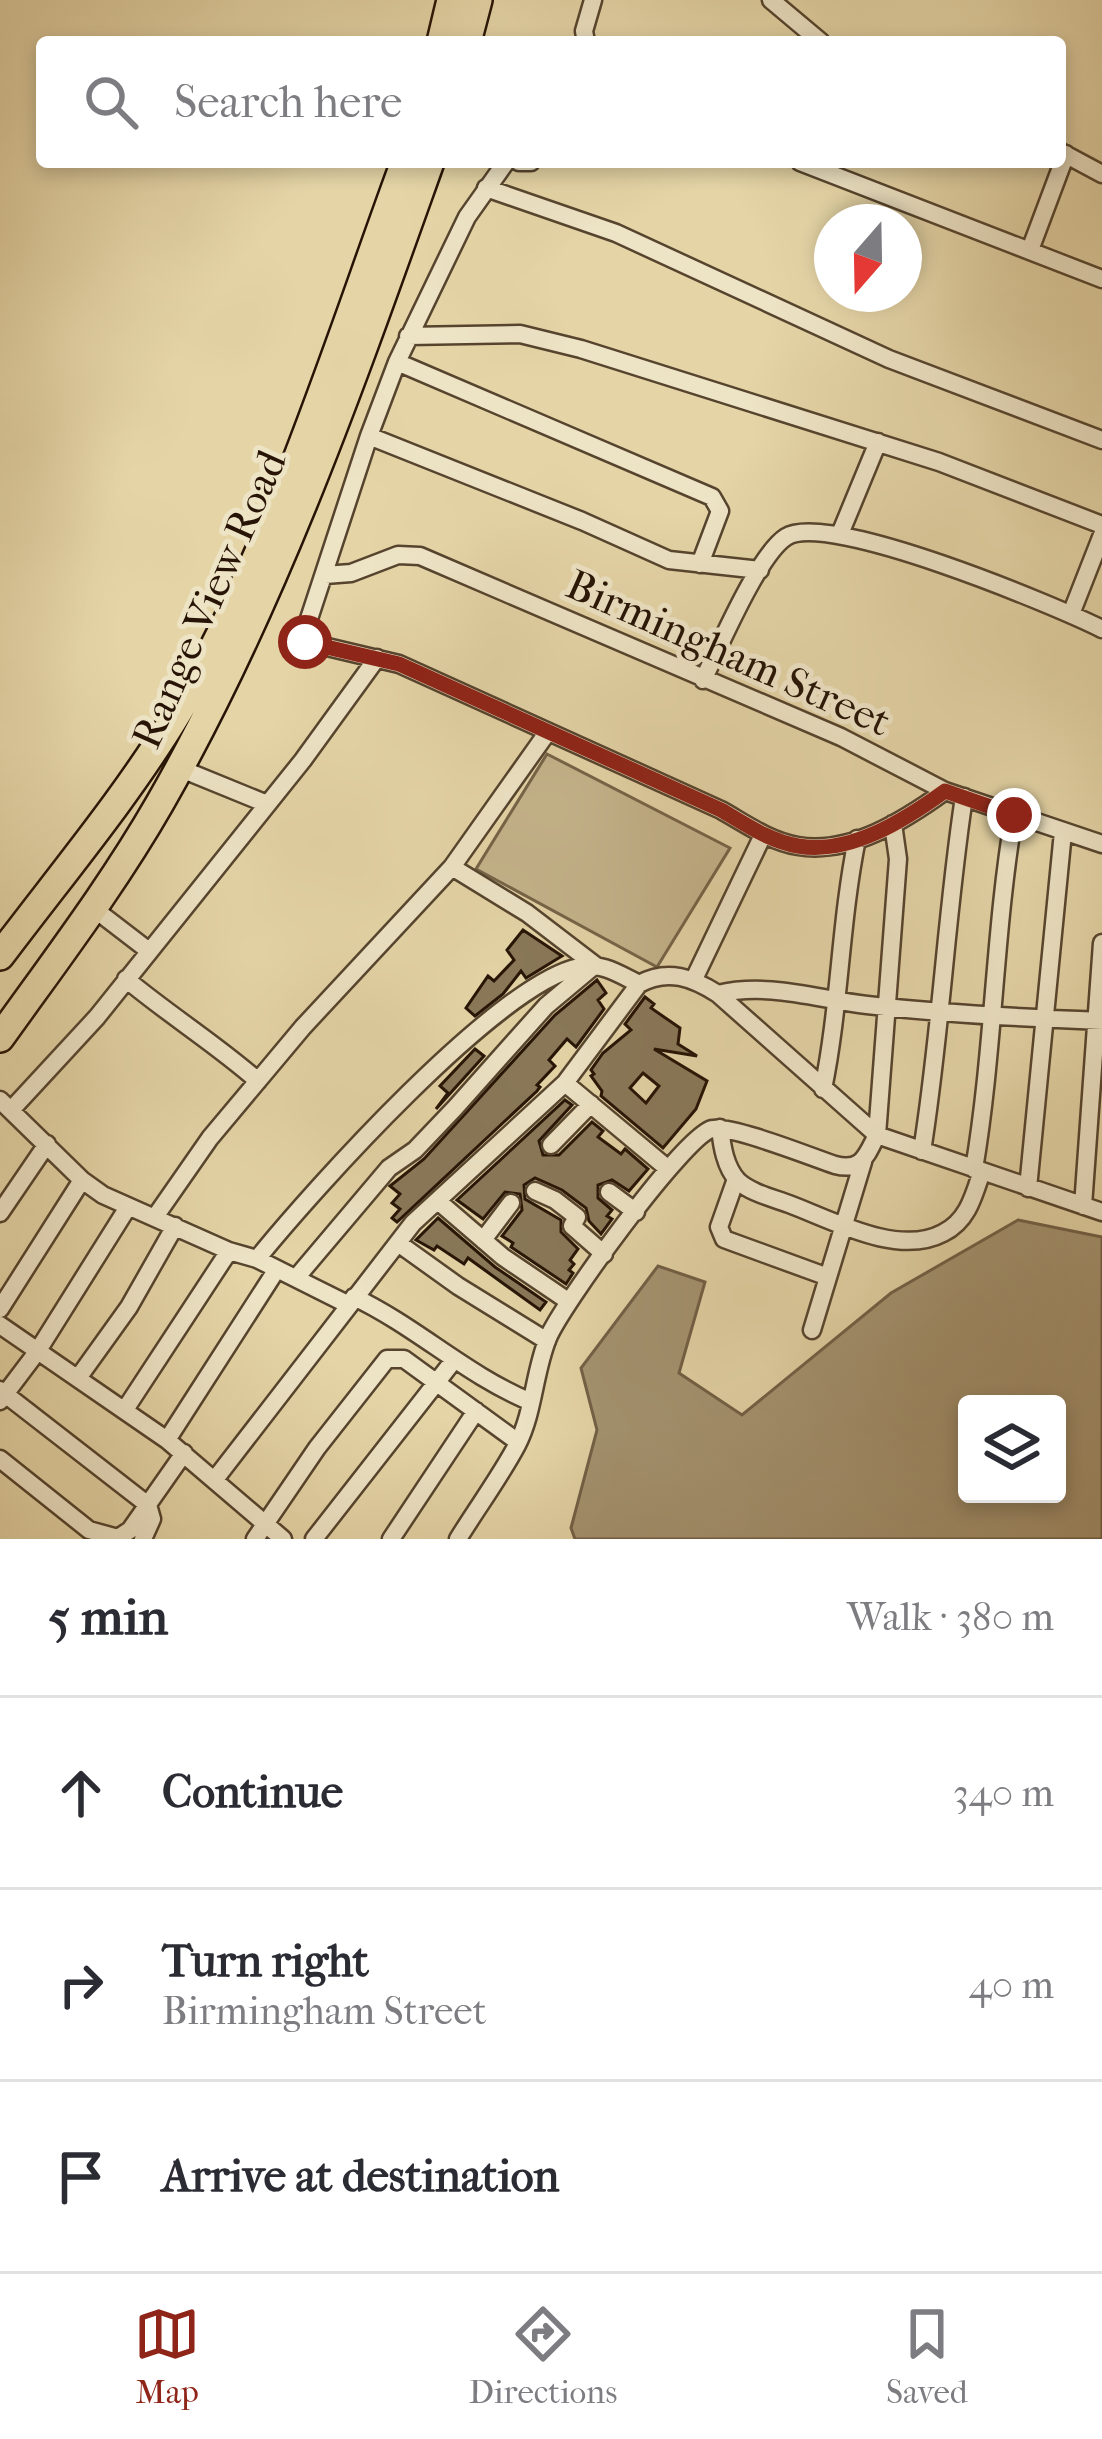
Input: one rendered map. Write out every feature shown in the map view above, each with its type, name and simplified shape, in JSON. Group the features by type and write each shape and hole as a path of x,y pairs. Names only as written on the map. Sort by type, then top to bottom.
{"main road":[{"path":"444,36 463,4"},
{"path":"463,4 466,36"},
{"name":"Range View Road","path":"0,956 137,774 179,710 214,643 276,509 403,168"},
{"name":"Range View Road","path":"0,1038 93,908 179,768 237,656 294,522 428,168"}],"street":[{"path":"585,36 593,0"},
{"path":"771,0 813,36"},
{"path":"1066,155 1102,175"},
{"path":"501,168 467,217 397,362 305,642 420,673 721,810 763,835 799,846 857,839 945,791"},
{"path":"816,168 1102,277"},
{"path":"1030,250 1058,168"},
{"path":"486,188 656,250 889,359 1102,440"},
{"path":"408,336 520,334 613,358 878,442 1102,525"},
{"path":"397,362 712,497 720,511 700,564"},
{"path":"369,436 582,520 650,553 760,570"},
{"path":"840,534 878,442"},
{"path":"703,680 760,570 792,533 840,534 904,551 1102,629"},
{"path":"1071,614 1102,535"},
{"name":"Birmingham Street","path":"326,575 351,573 398,555 420,556 841,737 945,791 1102,844"},
{"path":"377,658 126,979 6,1104 82,1180 128,1207 399,1321 489,1384 531,1402"},
{"path":"155,1217 210,1138 258,1081 375,946 452,867 547,733"},
{"path":"179,768 267,804"},
{"path":"922,1151 964,797"},
{"path":"720,1128 722,1148 736,1179 844,1225 892,1238 923,1240 940,1235 963,1217 978,1170 998,937 1014,815"},
{"path":"812,1330 863,1162 877,1135 898,859 892,824"},
{"path":"1028,1188 1064,832"},
{"path":"694,979 763,835"},
{"path":"823,1089 857,839"},
{"path":"452,867 543,923 595,965 639,985"},
{"path":"93,908 149,951"},
{"path":"1083,1206 1102,943"},
{"path":"257,1259 337,1168 453,1053 549,977 595,965"},
{"path":"296,1278 389,1168 415,1150 545,1006 595,965"},
{"path":"216,1478 413,1223 565,1082 639,985 658,977 694,979 718,994 877,1135 1102,1212"},
{"path":"126,979 170,1016 219,1046 258,1081"},
{"path":"718,994 772,989 888,1007 1099,1021"},
{"path":"565,1082 667,1168"},
{"path":"551,1145 590,1104"},
{"path":"458,1539 518,1442 547,1341 568,1301 667,1168 700,1134 720,1128 835,1166 849,1168 863,1162"},
{"path":"0,1214 47,1144"},
{"path":"736,1179 719,1227 721,1236 829,1276"},
{"path":"0,1310 82,1180"},
{"path":"535,1191 577,1217 572,1226 604,1254"},
{"path":"609,1192 636,1212"},
{"path":"439,1202 568,1301"},
{"path":"483,1240 511,1203"},
{"path":"128,1207 37,1352 2,1395 148,1505 152,1519 143,1539"},
{"path":"78,1378 129,1307 175,1226"},
{"path":"398,1243 547,1341"},
{"path":"126,1408 229,1251"},
{"path":"167,1439 277,1269"},
{"path":"0,1325 167,1439 283,1539"},
{"path":"255,1539 382,1362 396,1356 518,1442"},
{"path":"314,1539 454,1360"},
{"path":"391,1539 476,1412"},
{"path":"0,1459 89,1530 104,1537 123,1537 184,1453"}],"shaded area":[{"path":"547,754 730,848 657,967 476,869"},
{"path":"1018,1220 1102,1237 1102,1539 575,1539 571,1528 597,1430 581,1368 658,1266 705,1282 679,1373 742,1415 891,1293"}],"building":[{"path":"523,930 562,956 526,978 521,971 503,994 475,1016 466,1008 488,976 494,981 514,960 507,950"},
{"path":"597,980 606,993 598,1000 604,1009 576,1047 567,1039 549,1060 555,1066 537,1091 397,1222 392,1218 400,1209 392,1203 400,1194 390,1186 424,1159 555,1015"},
{"path":"645,997 654,1004 651,1008 680,1028 678,1044 697,1056 654,1049 707,1081 696,1109 663,1148 601,1096 591,1076 603,1053 631,1030 625,1024","holes":["643,1073 659,1086 646,1103 630,1088"]},
{"path":"475,1049 484,1056 436,1109 448,1093 440,1086"},
{"path":"565,1100 572,1105 539,1141 543,1155 559,1155 592,1122 603,1131 598,1137 621,1154 625,1149 648,1169 629,1191 612,1180 598,1185 598,1198 612,1210 607,1216 612,1219 601,1234 589,1221 586,1208 562,1190 535,1178 524,1185 525,1199 561,1220 561,1232 578,1249 570,1260 573,1273 566,1284 502,1236 522,1210 520,1194 505,1192 483,1219 457,1200"},
{"path":"438,1218 495,1267 546,1302 540,1310 468,1258 464,1264 437,1246 434,1250 416,1240"}],"route":[{"path":"305,642 399,664 721,810 763,835 799,846 819,847 872,834 945,791 1014,815"}]}
